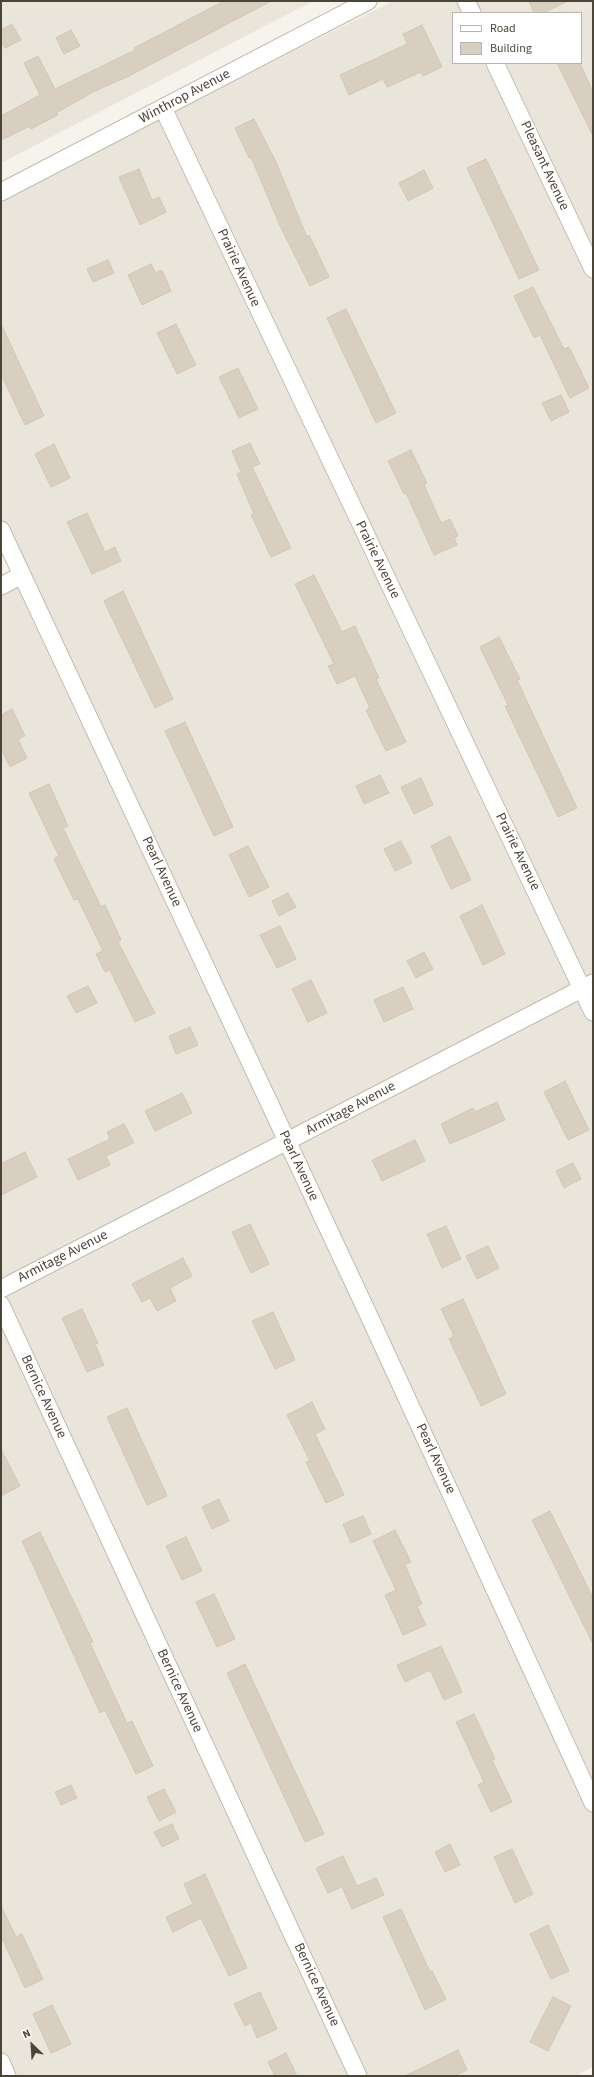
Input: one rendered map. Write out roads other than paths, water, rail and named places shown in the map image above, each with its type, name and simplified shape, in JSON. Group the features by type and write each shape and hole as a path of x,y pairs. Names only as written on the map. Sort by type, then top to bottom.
{"street":[{"name":"Winthrop Avenue","path":"1,192 368,1"},
{"path":"466,1 472,12"},
{"name":"Pleasant Avenue","path":"495,64 593,269"},
{"name":"Prairie Avenue","path":"163,108 588,985 593,1012"},
{"name":"Pearl Avenue","path":"1,530 374,1325 593,1803"},
{"path":"1,586 22,575"},
{"name":"Armitage Avenue","path":"1,1289 588,985"},
{"name":"Bernice Avenue","path":"1,1305 358,2076"},
{"path":"1,2062 7,2076"}]}
